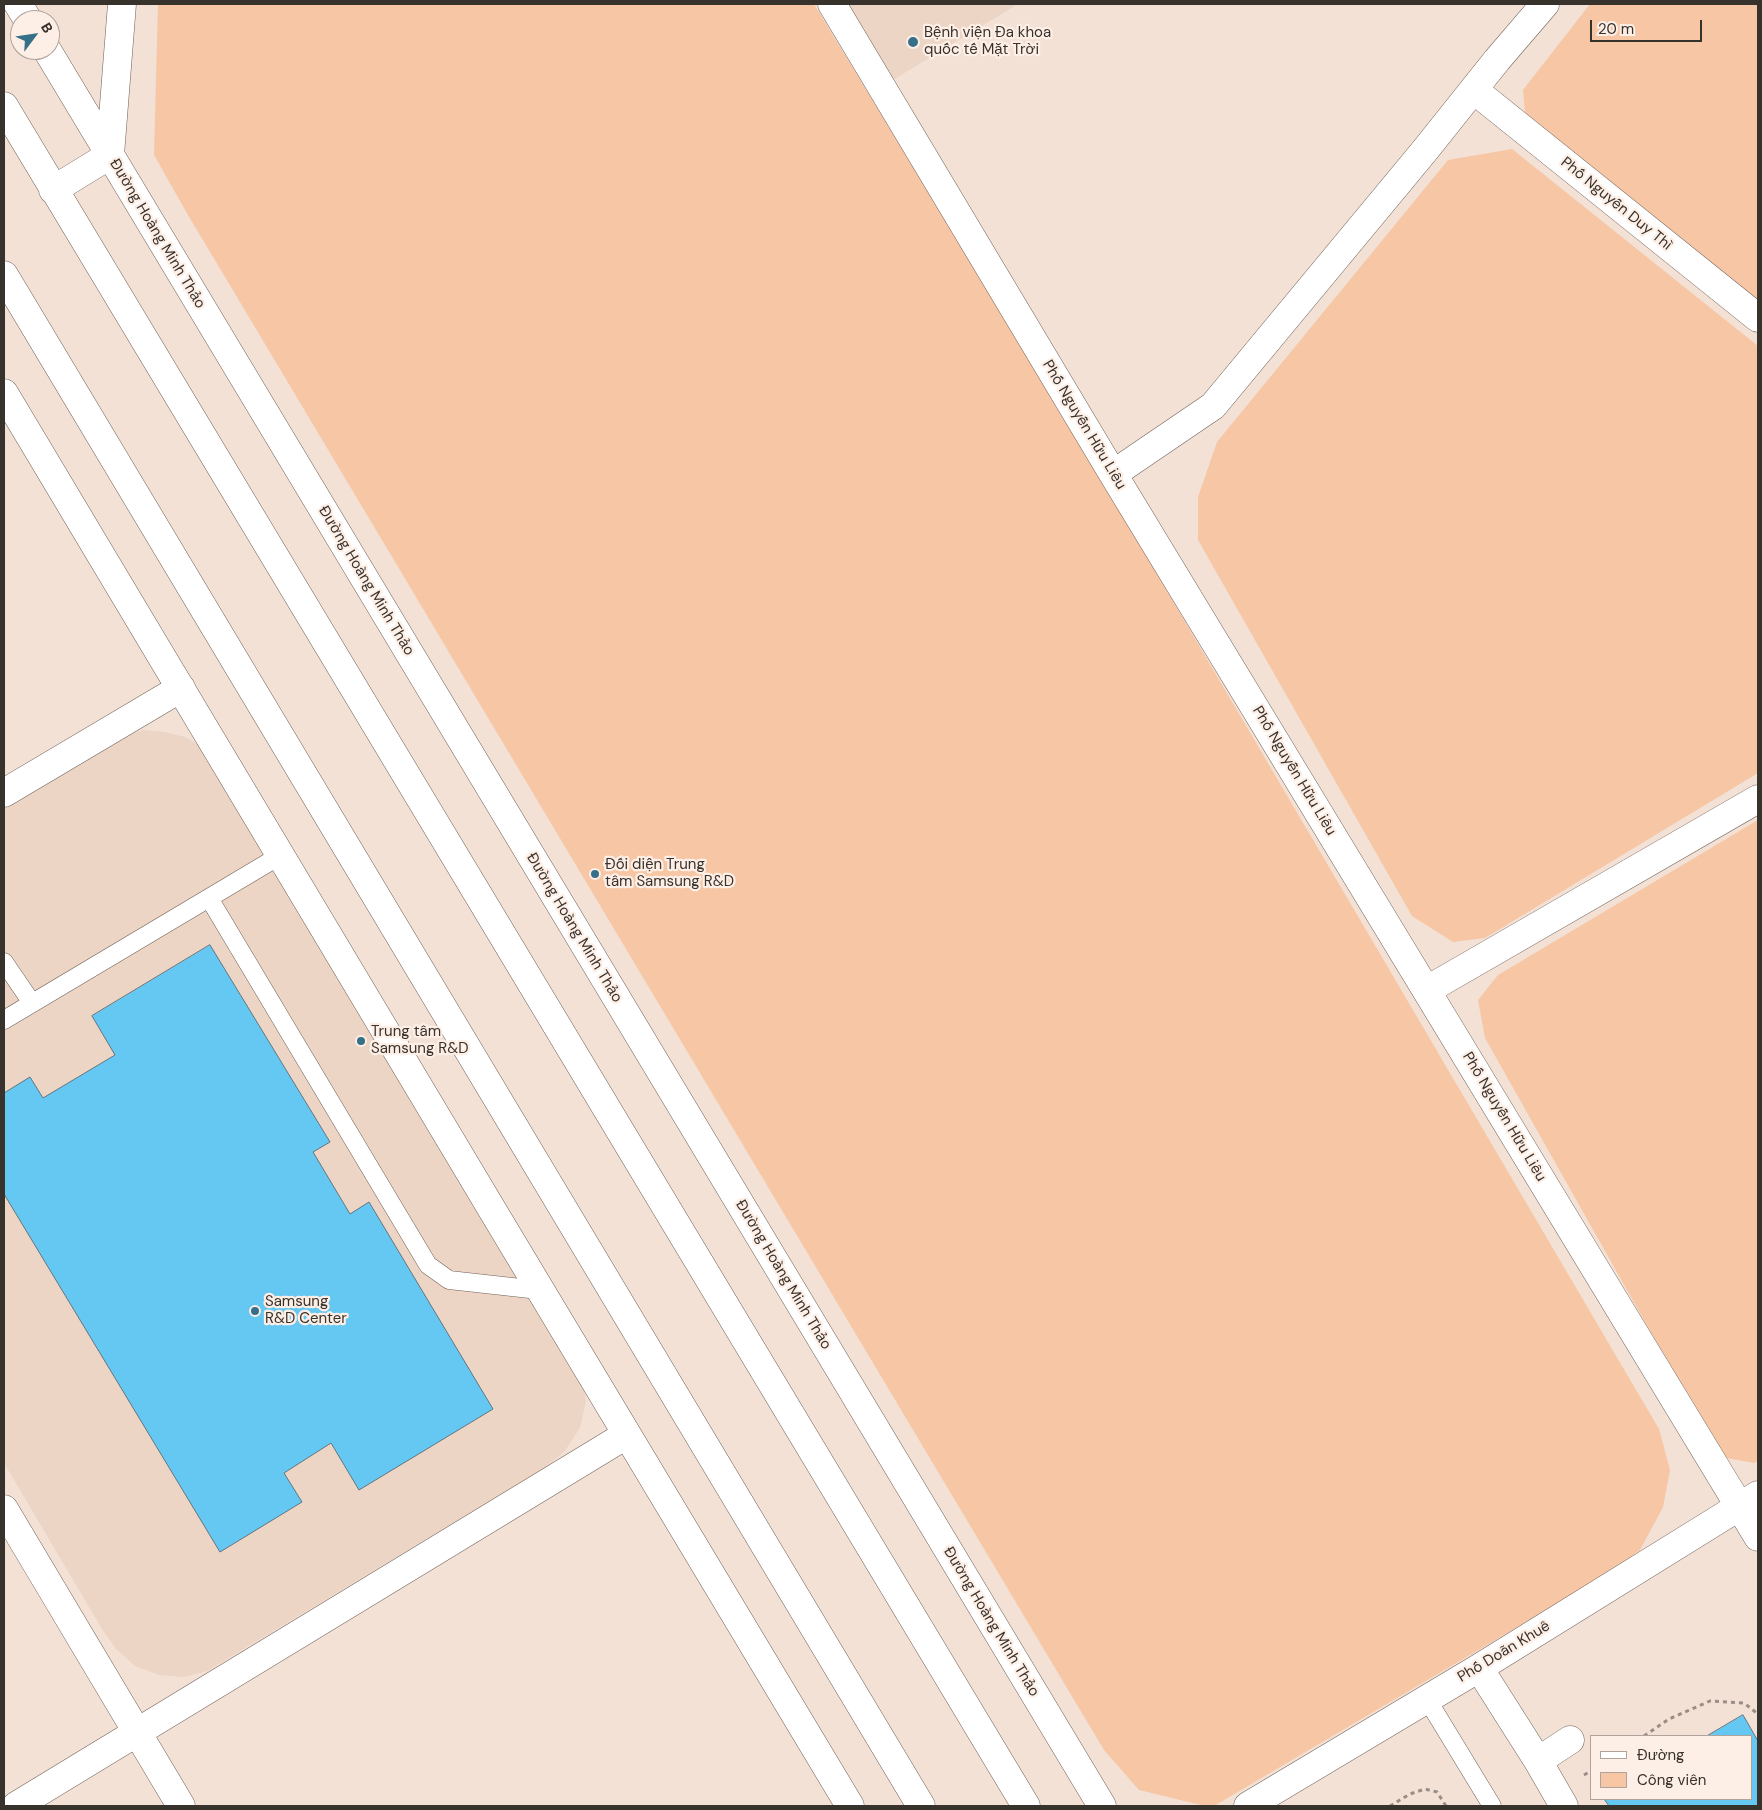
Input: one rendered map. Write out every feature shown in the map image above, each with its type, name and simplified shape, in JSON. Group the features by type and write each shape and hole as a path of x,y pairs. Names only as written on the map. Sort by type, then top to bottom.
{"main road":[{"path":"53,190 110,155 122,4"},
{"name":"Phố Nguyễn Hữu Liêu","path":"832,4 1427,990 1749,1501 1758,1537"},
{"path":"1114,474 1214,406 1545,4"},
{"name":"Đường Hoàng Minh Thảo","path":"53,60 1102,1806"},
{"name":"Phố Nguyễn Duy Thì","path":"1474,90 1758,318"},
{"path":"4,106 1026,1806"},
{"path":"4,275 922,1806"},
{"path":"4,393 539,1290 850,1806"},
{"path":"4,793 181,688"},
{"path":"1427,990 1758,799"},
{"path":"16,1806 626,1435"},
{"name":"Phố Doãn Khuê","path":"1248,1806 1479,1668 1749,1501"},
{"path":"4,1509 181,1806"},
{"path":"1479,1668 1564,1806"},
{"path":"1538,1761 1570,1740"}],"lane":[{"path":"4,1020 281,855"},
{"path":"208,898 428,1265 449,1280 539,1290"},
{"path":"4,962 32,1003"},
{"path":"1426,1699 1492,1806"}],"path":[{"path":"1645,1735 1669,1719 1710,1701 1744,1703 1758,1714"},
{"path":"1390,1806 1410,1794 1425,1789 1437,1792 1446,1806"}],"shaded area":[{"name":"Bệnh viện Đa khoa quốc tế Mặt Trời","path":"848,4 1018,4 893,80"},
{"path":"143,730 165,732 185,737 201,746 583,1380 586,1401 580,1428 564,1452 544,1468 207,1671 185,1677 159,1675 135,1666 116,1649 102,1629 4,1463 4,807 120,737"}],"green space":[{"path":"158,4 814,4 1080,443 1659,1429 1670,1470 1663,1507 1640,1550 1614,1570 1214,1806 1205,1806 1139,1790 1104,1750 154,155"},
{"path":"1590,4 1758,4 1758,309 1526,124 1523,90"},
{"path":"1512,149 1758,346 1758,773 1485,938 1453,942 1412,916 1198,540 1198,497 1217,442 1448,160"},
{"path":"1758,820 1758,1461 1754,1463 1721,1457 1485,1038 1478,1000 1498,975"}],"building":[{"name":"Samsung R&D Center","path":"210,945 330,1142 313,1152 350,1214 369,1202 493,1409 359,1490 331,1443 284,1473 302,1502 220,1552 4,1194 4,1093 30,1077 43,1098 115,1055 92,1016"},
{"path":"1743,1715 1758,1741 1758,1806 1609,1806 1605,1800 1752,1800 1752,1735 1709,1735"}],"place":[{"name":"Bệnh viện Đa khoa quốc tế Mặt Trời","path":"913,42"},
{"name":"Đối diện Trung tâm Samsung R&D","path":"595,874"},
{"name":"Trung tâm Samsung R&D","path":"361,1041"},
{"name":"Samsung R&D Center","path":"255,1311"}]}
